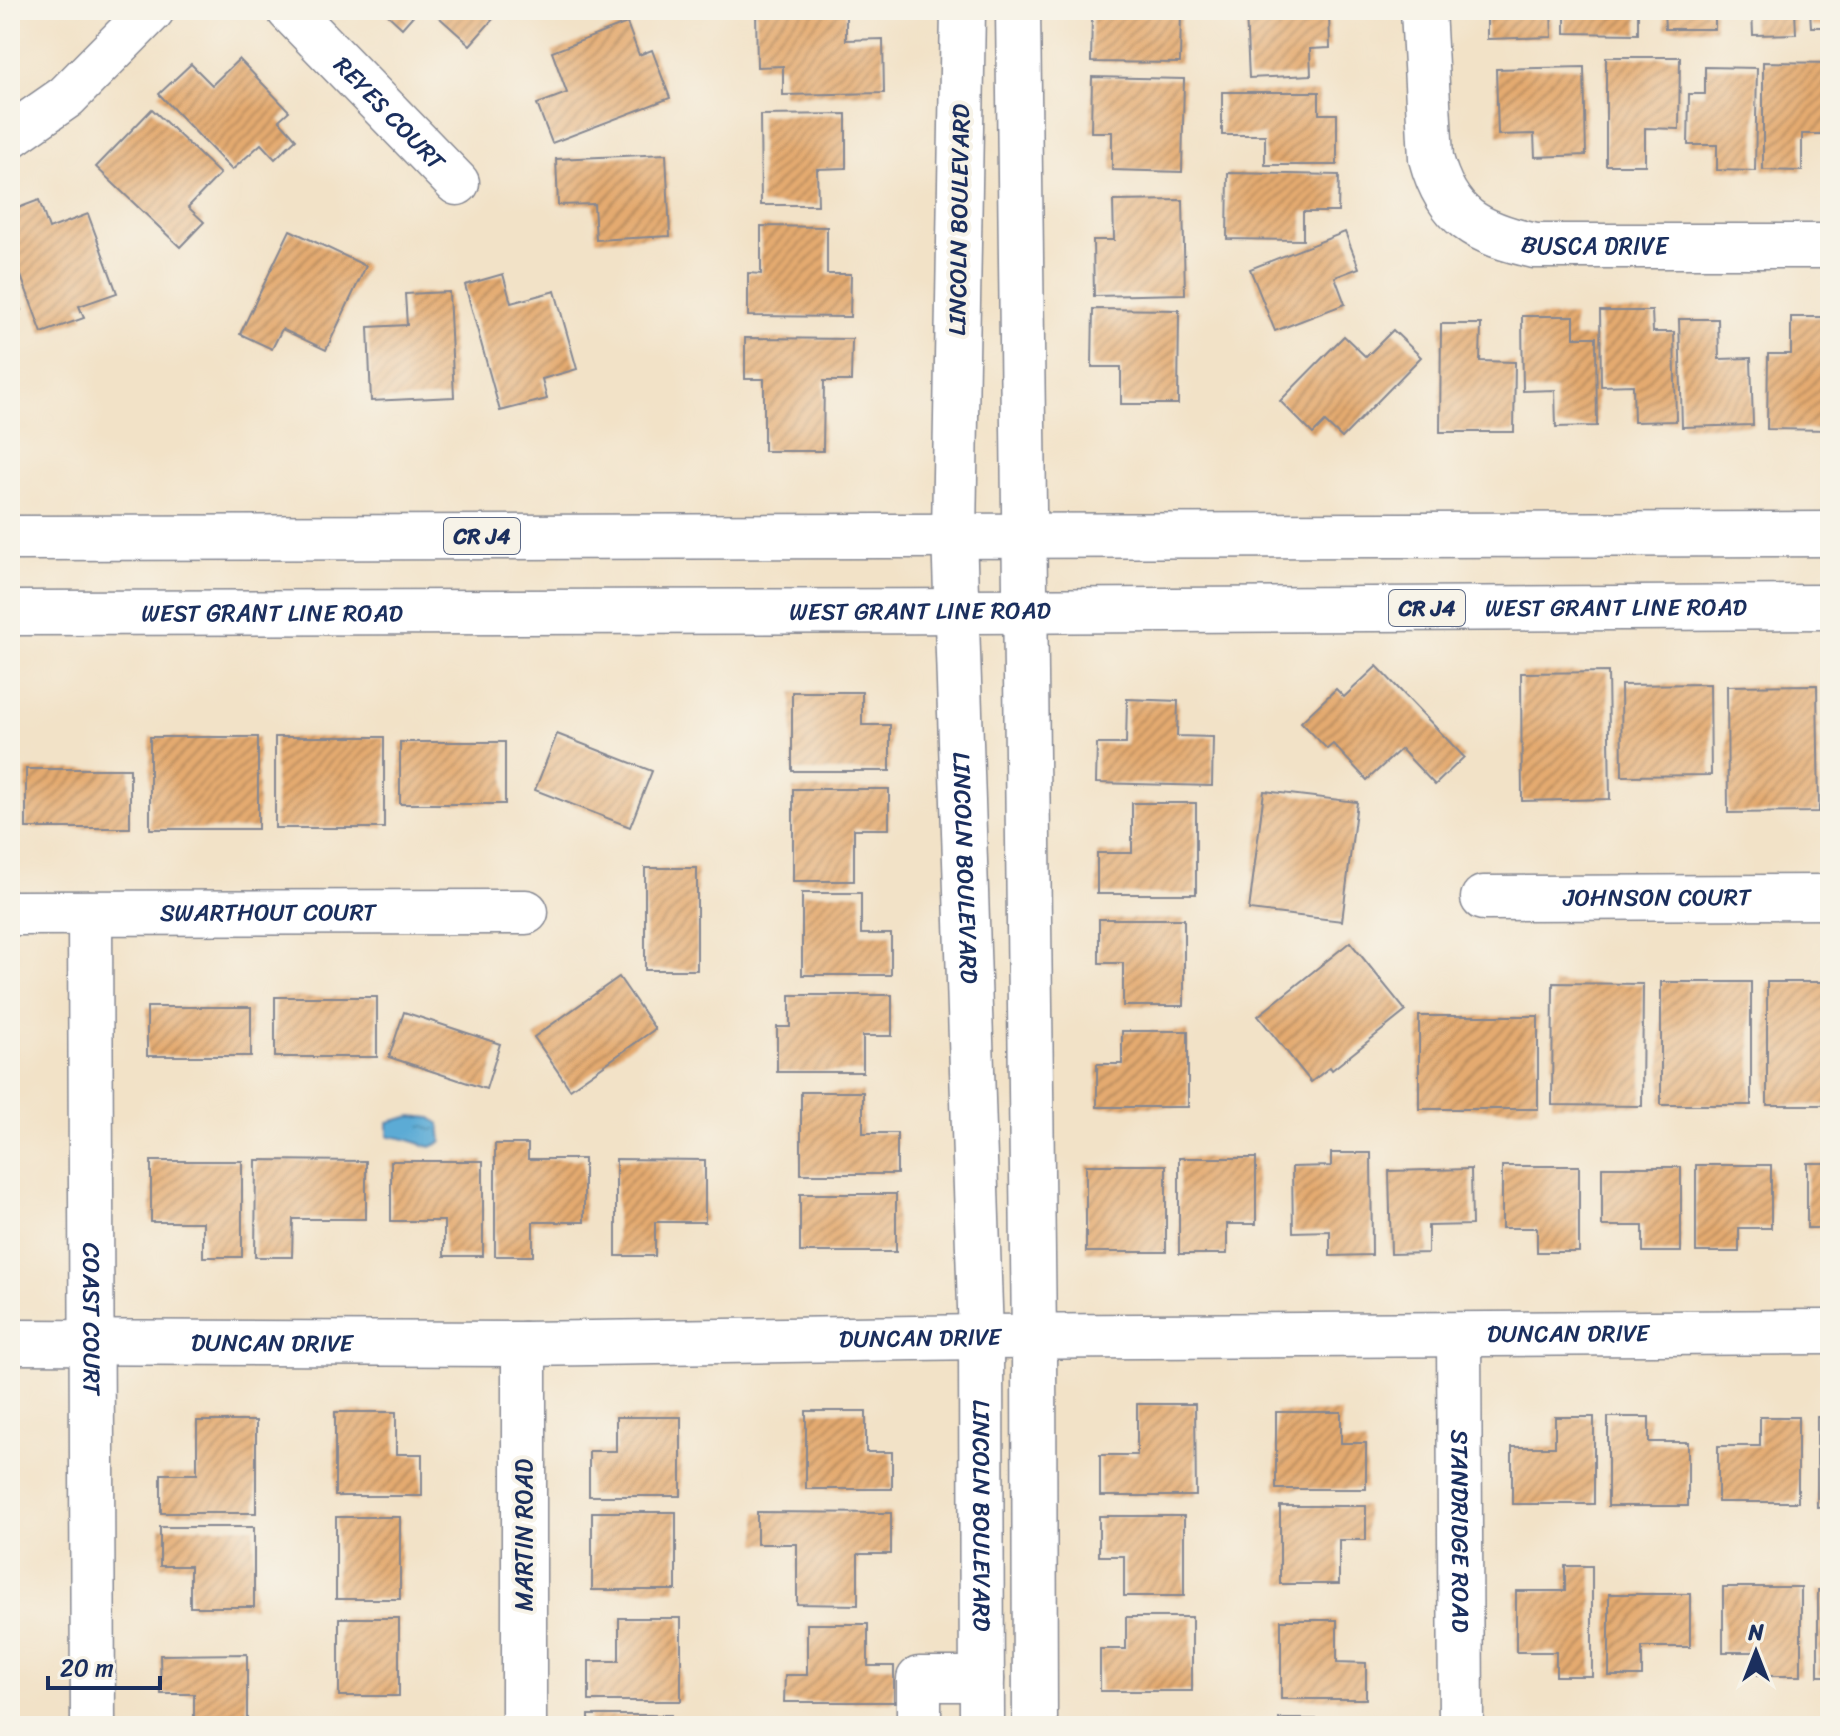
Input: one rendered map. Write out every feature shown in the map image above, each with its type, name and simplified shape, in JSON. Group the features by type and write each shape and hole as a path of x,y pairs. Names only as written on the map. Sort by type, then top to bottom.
{"street":[{"path":"10,136 66,97 152,10"},
{"name":"REYES COURT","path":"289,10 457,183"},
{"name":"LINCOLN BOULEVARD","path":"963,10 954,534 981,1337 982,1726"},
{"path":"1018,10 1034,1337 1035,1726"},
{"name":"BUSCA DRIVE","path":"1423,10 1436,179 1456,213 1493,236 1535,246 1830,246"},
{"name":"CR J4","path":"10,538 1830,534"},
{"name":"WEST GRANT LINE ROAD","path":"10,613 668,615 1023,608 1830,607"},
{"name":"JOHNSON COURT","path":"1483,898 1830,897"},
{"name":"SWARTHOUT COURT","path":"10,913 526,912"},
{"name":"COAST COURT","path":"90,913 93,1726"},
{"name":"DUNCAN DRIVE","path":"10,1342 524,1344 981,1337 1830,1332"},
{"name":"STANDRIDGE ROAD","path":"1459,1335 1461,1726"},
{"name":"MARTIN ROAD","path":"524,1344 524,1726"},
{"path":"919,1726 919,1679 982,1679"}],"water":[{"path":"412,1116 431,1118 440,1124 442,1142 431,1147 388,1136 388,1122"}],"building":[{"path":"391,10 418,10 402,28 387,14"},
{"path":"431,10 501,10 470,45"},
{"path":"756,10 846,10 846,40 883,39 884,93 783,95 783,66 757,67"},
{"path":"1112,10 1181,10 1180,63 1091,62 1092,16 1112,17"},
{"path":"1329,10 1330,48 1310,49 1311,75 1249,78 1246,12"},
{"path":"1487,10 1551,10 1552,37 1487,39"},
{"path":"1565,10 1638,10 1638,34 1565,33"},
{"path":"1664,10 1715,10 1715,29 1665,29"},
{"path":"1752,10 1795,10 1796,34 1753,35"},
{"path":"1810,10 1830,10 1830,27 1811,27"},
{"path":"627,23 639,55 652,50 670,98 552,143 537,104 567,93 552,52"},
{"path":"1606,57 1680,57 1679,129 1645,128 1645,165 1606,165"},
{"path":"239,59 289,111 279,120 296,139 275,159 261,144 232,170 159,94 191,64 212,85"},
{"path":"1763,62 1830,63 1830,134 1802,134 1802,171 1763,170"},
{"path":"1584,67 1586,155 1535,157 1534,134 1498,135 1496,69"},
{"path":"1705,67 1757,68 1755,171 1717,170 1717,145 1688,145 1689,94 1705,94"},
{"path":"1092,77 1184,79 1182,172 1112,170 1112,132 1091,132"},
{"path":"1222,92 1319,92 1319,114 1337,114 1337,165 1265,165 1265,135 1222,135"},
{"path":"152,109 220,174 188,207 204,222 180,247 96,167"},
{"path":"846,114 846,168 817,169 818,205 761,205 760,115"},
{"path":"666,154 670,236 596,240 594,204 558,205 556,159"},
{"path":"1228,173 1339,175 1338,212 1303,212 1303,240 1227,239"},
{"path":"39,200 49,229 88,214 117,293 79,306 84,318 42,333 10,246 10,211"},
{"path":"1183,200 1185,294 1094,296 1093,240 1114,240 1113,201"},
{"path":"761,226 827,227 827,274 851,274 850,317 748,316 748,273 761,274"},
{"path":"290,230 366,266 326,350 282,329 272,349 240,334"},
{"path":"1345,232 1359,268 1335,277 1345,304 1275,331 1250,269"},
{"path":"503,274 511,303 555,291 577,369 542,379 547,399 500,411 465,285"},
{"path":"10,285 21,310 10,315"},
{"path":"449,292 454,397 371,401 368,327 407,325 405,294"},
{"path":"1093,309 1179,310 1178,404 1121,404 1121,367 1092,367"},
{"path":"1600,311 1652,311 1653,332 1674,332 1676,421 1634,422 1633,385 1601,386"},
{"path":"1522,316 1574,316 1574,337 1596,337 1597,426 1556,427 1555,390 1523,391"},
{"path":"1791,317 1830,317 1830,430 1767,429 1768,354 1791,354"},
{"path":"1679,319 1718,319 1719,359 1751,358 1753,425 1682,427"},
{"path":"1441,324 1481,324 1480,361 1515,362 1514,432 1440,432"},
{"path":"1393,330 1421,357 1342,438 1325,422 1313,434 1280,401 1344,336 1366,357"},
{"path":"745,338 852,339 851,381 824,381 823,451 764,451 764,379 745,379"},
{"path":"1377,666 1464,757 1435,785 1401,749 1367,780 1333,744 1327,749 1301,722 1336,689 1344,697"},
{"path":"1608,672 1610,799 1522,801 1521,673"},
{"path":"1710,684 1711,775 1622,776 1621,685"},
{"path":"1817,685 1819,812 1728,813 1727,686"},
{"path":"792,692 862,692 862,725 890,725 890,771 792,771"},
{"path":"1127,699 1178,701 1177,736 1213,737 1212,786 1096,783 1097,744 1126,744"},
{"path":"557,734 652,771 630,827 535,790"},
{"path":"150,737 258,737 258,829 150,829"},
{"path":"275,737 384,737 384,828 275,828"},
{"path":"400,742 505,742 505,804 400,804"},
{"path":"26,769 130,769 130,828 26,828"},
{"path":"793,789 889,789 889,829 854,829 854,881 793,881"},
{"path":"1264,791 1357,802 1342,921 1249,910"},
{"path":"1132,803 1196,803 1196,894 1097,894 1097,853 1132,853"},
{"path":"645,868 697,868 697,970 645,970"},
{"path":"802,893 861,893 861,934 891,934 891,975 802,975"},
{"path":"1099,919 1184,919 1184,1006 1123,1006 1123,963 1099,963"},
{"path":"1350,942 1406,1011 1332,1070 1330,1067 1311,1082 1258,1016"},
{"path":"619,977 655,1029 570,1089 534,1037"},
{"path":"1661,982 1751,982 1751,1105 1661,1105"},
{"path":"1767,982 1830,982 1830,1105 1767,1105"},
{"path":"1553,983 1643,984 1642,1106 1552,1105"},
{"path":"790,995 892,995 892,1036 863,1036 863,1072 777,1072 777,1027 790,1027"},
{"path":"275,997 377,997 377,1057 275,1057"},
{"path":"147,1007 251,1007 251,1056 147,1056"},
{"path":"10,1009 16,1009 16,1056 10,1056"},
{"path":"404,1012 500,1044 486,1089 389,1057"},
{"path":"1419,1016 1538,1016 1538,1109 1419,1109"},
{"path":"1122,1031 1188,1031 1188,1107 1097,1107 1097,1064 1122,1064"},
{"path":"801,1092 863,1092 863,1133 897,1133 897,1174 801,1174"},
{"path":"495,1144 528,1144 528,1159 584,1159 584,1222 533,1222 533,1256 495,1256"},
{"path":"1331,1153 1371,1153 1372,1255 1330,1256 1330,1231 1293,1232 1292,1167 1331,1166"},
{"path":"1179,1158 1256,1158 1256,1224 1227,1224 1227,1254 1179,1254"},
{"path":"616,1159 705,1160 705,1222 655,1222 655,1256 616,1256"},
{"path":"256,1160 366,1161 366,1219 293,1219 292,1257 255,1257"},
{"path":"151,1161 242,1161 242,1257 203,1257 203,1222 151,1222"},
{"path":"391,1161 483,1161 483,1256 444,1256 444,1221 391,1221"},
{"path":"1807,1163 1830,1163 1830,1228 1807,1228"},
{"path":"1086,1165 1166,1165 1166,1252 1086,1252"},
{"path":"1696,1165 1771,1165 1771,1228 1739,1228 1739,1252 1696,1252"},
{"path":"1502,1166 1579,1166 1579,1252 1537,1252 1537,1228 1502,1228"},
{"path":"1602,1167 1681,1167 1681,1252 1643,1252 1643,1226 1602,1226"},
{"path":"1471,1169 1472,1225 1428,1226 1428,1253 1391,1254 1389,1171"},
{"path":"800,1194 896,1194 896,1252 800,1252"},
{"path":"1137,1404 1195,1404 1196,1496 1100,1496 1100,1455 1137,1455"},
{"path":"806,1411 866,1411 866,1452 892,1452 892,1489 806,1489"},
{"path":"335,1412 396,1412 396,1454 422,1454 422,1496 335,1496"},
{"path":"1276,1412 1341,1412 1341,1443 1366,1443 1366,1489 1276,1489"},
{"path":"616,1417 681,1417 681,1496 589,1496 589,1451 616,1451"},
{"path":"1555,1417 1594,1417 1594,1504 1512,1504 1512,1447 1555,1447"},
{"path":"1608,1417 1649,1417 1649,1442 1688,1442 1688,1506 1608,1506"},
{"path":"1760,1417 1798,1417 1798,1502 1718,1502 1718,1446 1760,1446"},
{"path":"1817,1417 1830,1417 1830,1507 1817,1507"},
{"path":"197,1421 256,1421 256,1513 161,1513 161,1474 197,1474"},
{"path":"1280,1506 1366,1506 1366,1540 1339,1540 1339,1584 1280,1584"},
{"path":"592,1512 676,1512 676,1590 592,1590"},
{"path":"757,1512 891,1513 891,1554 858,1554 858,1605 797,1604 797,1544 757,1544"},
{"path":"1099,1516 1184,1516 1184,1596 1124,1596 1124,1556 1099,1556"},
{"path":"336,1517 400,1517 400,1599 336,1599"},
{"path":"160,1527 254,1527 254,1607 190,1607 190,1566 160,1566"},
{"path":"1565,1566 1592,1566 1592,1676 1556,1676 1556,1652 1516,1652 1516,1591 1565,1591"},
{"path":"1723,1587 1801,1587 1801,1676 1758,1676 1758,1652 1723,1652"},
{"path":"1818,1590 1830,1590 1830,1676 1818,1676"},
{"path":"1609,1594 1690,1594 1690,1647 1642,1647 1642,1676 1609,1676"},
{"path":"1126,1617 1192,1617 1192,1691 1100,1691 1100,1649 1126,1649"},
{"path":"339,1618 399,1618 399,1696 339,1696"},
{"path":"619,1618 681,1618 681,1701 589,1701 589,1661 619,1661"},
{"path":"1281,1620 1337,1620 1337,1662 1366,1663 1366,1699 1281,1699"},
{"path":"807,1624 868,1624 868,1666 894,1666 894,1702 784,1702 785,1675 807,1675"},
{"path":"247,1654 247,1726 194,1726 194,1694 161,1694 160,1655"},
{"path":"589,1715 671,1715 671,1726 589,1726"},
{"path":"1279,1719 1364,1719 1364,1726 1279,1726"}]}
